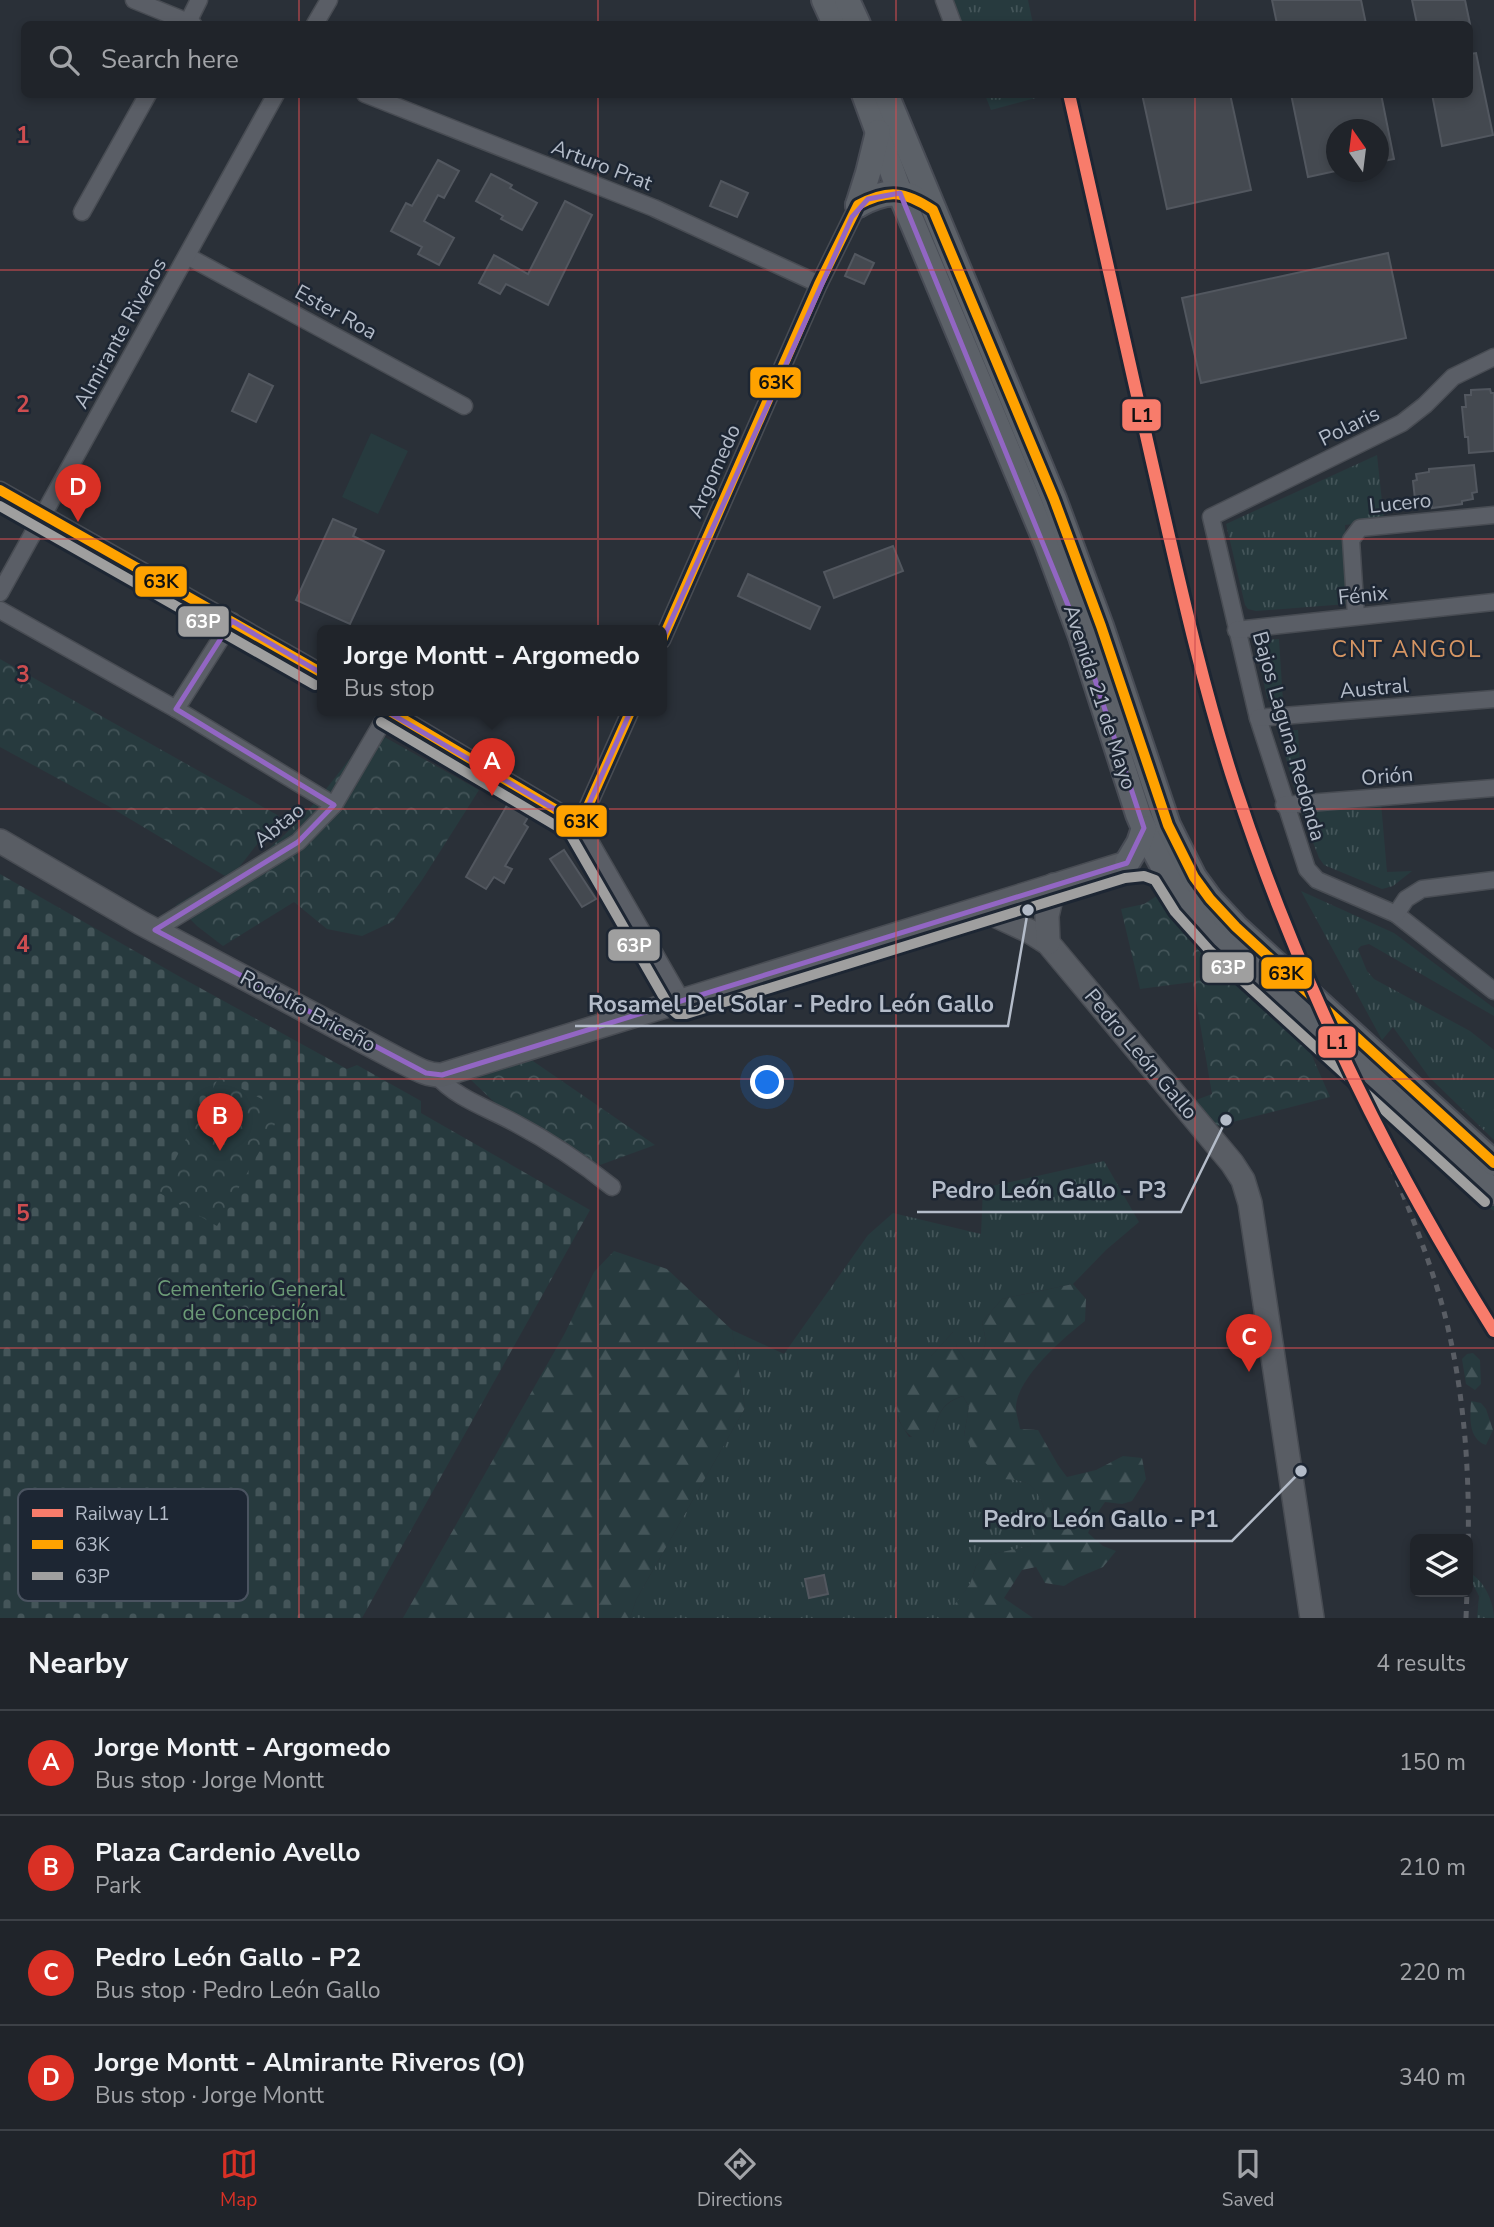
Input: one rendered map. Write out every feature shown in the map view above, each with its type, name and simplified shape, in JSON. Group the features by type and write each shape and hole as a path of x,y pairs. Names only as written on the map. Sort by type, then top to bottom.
{"main road":[{"path":"824,0 834,21"},
{"path":"847,0 857,21"},
{"name":"Avenida 21 de Mayo","path":"865,98 900,193 1051,554 1144,828 1164,869 1200,921 1494,1192"},
{"name":"Avenida 21 de Mayo","path":"888,98 1054,499 1101,626 1168,825 1194,877 1236,928 1494,1163"},
{"path":"858,205 869,173 878,132"},
{"path":"858,205 880,195 900,193 915,198 933,210"},
{"path":"1126,863 1139,844 1144,828"},
{"path":"1126,863 1146,862 1164,869"}],"street":[{"path":"134,0 182,21"},
{"path":"190,21 200,0"},
{"path":"317,21 329,0"},
{"path":"944,0 952,21"},
{"path":"82,212 146,98"},
{"name":"Almirante Riveros","path":"0,593 274,98"},
{"name":"Arturo Prat","path":"375,98 654,208 819,284"},
{"name":"Argomedo","path":"667,629 819,284 858,205"},
{"name":"Ester Roa","path":"187,256 464,406"},
{"name":"Polaris","path":"1212,517 1402,423 1453,377 1494,357"},
{"path":"0,490 317,670"},
{"name":"Lucero","path":"1356,617 1351,540 1360,528 1494,515"},
{"name":"Bajos Laguna Redonda","path":"1212,517 1258,718 1284,805 1307,869 1317,880 1396,914 1494,991"},
{"name":"Fénix","path":"1236,630 1494,602"},
{"path":"0,610 176,709 334,805"},
{"path":"176,709 232,621"},
{"name":"Austral","path":"1258,718 1494,699"},
{"name":"Abtao","path":"155,930 298,842 334,805 385,716"},
{"path":"396,716 580,824 682,1001"},
{"path":"580,824 628,716"},
{"name":"Orión","path":"1284,805 1494,788"},
{"name":"Rodolfo Briceño","path":"0,841 155,930 397,1059 436,1075 454,1093 516,1124 589,1168 612,1187"},
{"path":"436,1075 1126,863"},
{"path":"1396,914 1406,899 1422,889 1494,880"},
{"path":"1048,943 1047,916 1054,886"},
{"name":"Pedro León Gallo","path":"982,909 1048,943 1232,1163 1243,1181 1250,1203 1312,1618"}],"highlighted area":[{"path":"900,193 1081,637 1144,828 1127,863 442,1075 426,1073 155,930 298,842 334,805 176,709 232,621 580,824 852,217 868,199"}],"green space":[{"path":"949,0 1028,0 1032,21 956,21"},
{"path":"986,98 1036,98 991,110"},
{"path":"371,433 408,451 378,514 342,497"},
{"path":"1377,455 1384,520 1345,525 1350,600 1347,604 1256,611 1248,609 1226,524"},
{"path":"1279,639 1283,702 1271,702 1267,698 1256,647 1258,641"},
{"path":"0,659 279,816 237,870 277,842 294,825 372,730 479,790 392,922 362,936 327,929 294,902 223,946 176,905 225,876 110,807 0,747"},
{"path":"1298,730 1302,797 1295,791 1280,736 1282,731"},
{"path":"1381,803 1387,872 1412,871 1393,886 1382,889 1324,865 1301,811"},
{"name":"Cementerio General de Concepción","path":"0,874 347,1069 357,1065 421,1101 421,1113 590,1210 362,1618 0,1618"},
{"path":"1301,891 1394,933 1494,1008 1494,1016 1369,944 1358,949 1367,971 1374,979 1470,1031 1494,1050 1494,1140 1429,1077 1393,1027 1382,1040"},
{"path":"1160,894 1189,930 1274,1007 1291,1026 1309,1049 1330,1097 1217,1126 1196,1100 1212,1094 1193,982 1140,989 1121,909 1144,904"},
{"path":"530,1059 655,1145 589,1169 516,1123 470,1079"},
{"path":"219,1077 283,1110 217,1226 158,1192"},
{"path":"1427,1143 1494,1203 1494,1211 1454,1184 1440,1167"},
{"path":"1104,1161 1139,1222 1106,1250 1073,1284 1002,1299 982,1322 986,1341 981,1360 965,1360 957,1348 953,1332 896,1403 899,1421 909,1437 933,1433 942,1410 950,1402 963,1396 969,1407 964,1435 1001,1478 1023,1482 1033,1487 1044,1507 1030,1546 989,1555 976,1566 970,1584 956,1604 969,1618 630,1618 636,1600 745,1408 732,1330 784,1354 868,1235 893,1213 981,1234 983,1188"},
{"path":"614,1251 667,1269 732,1330 745,1408 636,1600 630,1618 403,1618 565,1333 594,1272"},
{"path":"1073,1284 1086,1299 1085,1321 1043,1360 1024,1384 1016,1407 1020,1429 1038,1430 1067,1477 1096,1470 1123,1456 1142,1458 1146,1479 1132,1501 1122,1504 1105,1502 1096,1515 1088,1533 1103,1546 1116,1551 1103,1567 1064,1586 1045,1583 1036,1567 1022,1570 1004,1598 1033,1618 969,1618 955,1604 970,1584 976,1566 988,1555 1030,1546 1044,1507 1033,1487 1017,1480 1001,1479 974,1451 964,1435 969,1407 963,1396 946,1405 933,1433 919,1440 905,1430 898,1416 898,1383 932,1355 954,1331 957,1348 965,1360 981,1360 986,1341 982,1322 1002,1299"},
{"path":"1473,1353 1480,1360 1481,1384 1475,1390 1466,1384 1462,1359"},
{"path":"1471,1401 1481,1403 1486,1409 1493,1430 1486,1445 1473,1433"},
{"path":"1473,1575 1488,1594 1494,1618 1477,1618 1479,1596 1473,1585"}],"building":[{"path":"1272,0 1361,0 1365,21 1276,21"},
{"path":"1412,0 1465,0 1469,21 1416,21"},
{"path":"1473,53 1476,53 1493,135 1442,146 1433,98 1473,98"},
{"path":"1143,98 1231,98 1251,190 1167,209"},
{"path":"1292,98 1382,98 1386,119 1326,119 1326,173 1308,177"},
{"path":"1389,134 1394,159 1389,160"},
{"path":"438,160 459,171 444,198 438,195 424,221 454,238 439,265 418,254 422,247 391,231 406,203 412,206"},
{"path":"491,174 537,203 522,230 476,201"},
{"path":"721,181 748,193 737,217 710,206"},
{"path":"565,201 592,215 548,305 506,284 500,294 479,283 494,255 528,274"},
{"path":"1388,253 1406,338 1201,383 1182,298"},
{"path":"855,254 874,263 864,284 845,276"},
{"path":"249,374 273,386 256,422 232,411"},
{"path":"1490,389 1491,393 1494,393 1494,451 1469,453 1462,407 1466,407 1465,395 1471,395 1471,390"},
{"path":"1474,465 1477,492 1472,493 1473,499 1462,501 1462,504 1432,508 1432,504 1420,505 1419,499 1415,499 1413,481 1417,480 1416,474 1429,472 1429,469"},
{"path":"333,519 356,529 353,536 384,551 350,624 296,600"},
{"path":"893,546 903,571 834,598 824,572"},
{"path":"748,574 820,607 810,629 738,596"},
{"path":"510,800 531,812 524,824 528,827 505,866 512,869 504,883 494,877 486,889 466,877"},
{"path":"564,850 596,899 582,907 550,859"},
{"path":"824,1575 828,1594 809,1598 805,1579"}],"railway":[{"path":"1358,1090 1415,1225 1443,1308 1461,1398 1468,1490 1468,1534"},
{"path":"1466,1618 1467,1597"}],"rail line":[{"name":"L1","path":"1070,98 1180,583 1210,704 1234,783 1286,926 1347,1065 1417,1200 1494,1331"}],"transit line":[{"name":"63K","path":"667,629 819,284 858,205 878,196 896,194 914,199 933,210 1054,499 1101,626 1168,825 1194,877 1236,927 1494,1163"},
{"name":"63K","path":"0,490 317,670"},
{"name":"63P","path":"0,506 315,685"},
{"name":"63K","path":"398,716 580,824 628,716"},
{"name":"63P","path":"381,722 570,834 670,1008 677,1014 686,1014 1125,878 1144,876 1155,880 1175,912 1210,951 1485,1202"}],"place":[{"name":"Jorge Montt - Almirante Riveros (O)","path":"78,522"},
{"name":"Jorge Montt - Argomedo","path":"492,796"},
{"name":"Rosamel Del Solar - Pedro León Gallo","path":"1028,910"},
{"name":"Pedro León Gallo - P3","path":"1226,1120"},
{"name":"Plaza Cardenio Avello","path":"220,1151"},
{"name":"Pedro León Gallo - P2","path":"1249,1372"},
{"name":"Pedro León Gallo - P1","path":"1301,1471"}],"district":[{"name":"CNT ANGOL","path":"1407,649"}]}
